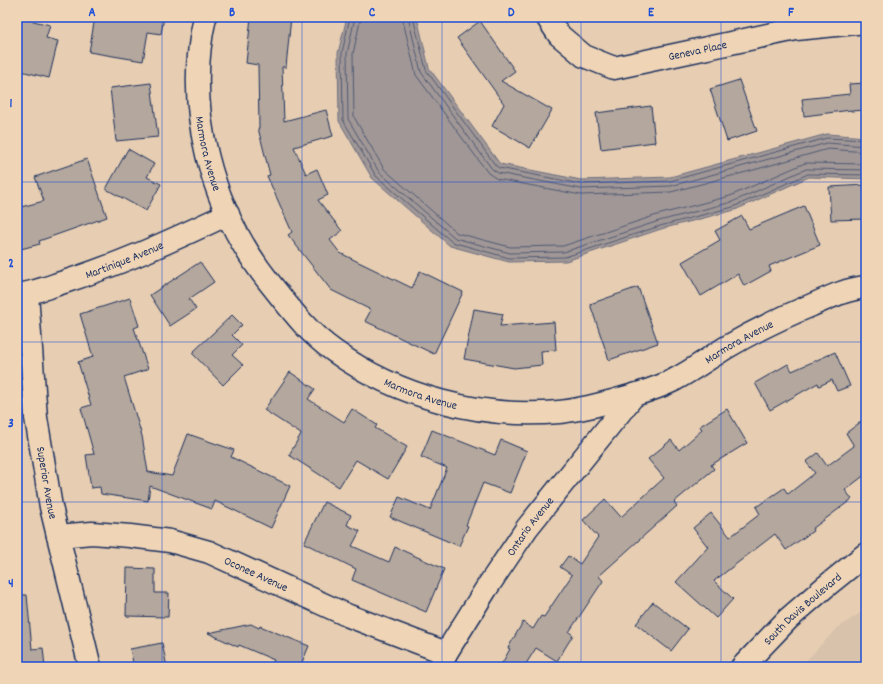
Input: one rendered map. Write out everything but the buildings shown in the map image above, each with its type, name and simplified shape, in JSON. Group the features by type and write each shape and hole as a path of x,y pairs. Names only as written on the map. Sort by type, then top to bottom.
{"street":[{"name":"Marmora Avenue","path":"205,17 200,46 198,71 201,118 204,142 210,167 217,189 228,214 259,270 302,324 334,351 378,377 395,385 450,404 504,412 558,412 585,408 634,395 672,381 705,362 724,348 775,321 845,291 866,287"},
{"name":"Geneva Place","path":"547,17 559,35 584,56 614,68 796,29 866,22"},
{"name":"Martinique Avenue","path":"22,294 80,277 131,258 228,214"},
{"name":"Superior Avenue","path":"22,294 36,418 51,507 90,667"},
{"name":"Ontario Avenue","path":"443,660 486,589 527,528 634,395"},
{"name":"Oconee Avenue","path":"58,536 92,533 130,536 170,541 209,552 443,660"},
{"name":"South Davis Boulevard","path":"742,667 788,619 866,554"}],"shaded area":[{"path":"866,609 866,667 800,667 836,629"}],"water":[{"path":"347,17 417,17 429,68 500,164 581,180 670,177 827,134 866,137 866,179 809,177 735,210 661,229 566,261 509,262 450,246 372,178 339,121 338,53"}]}
